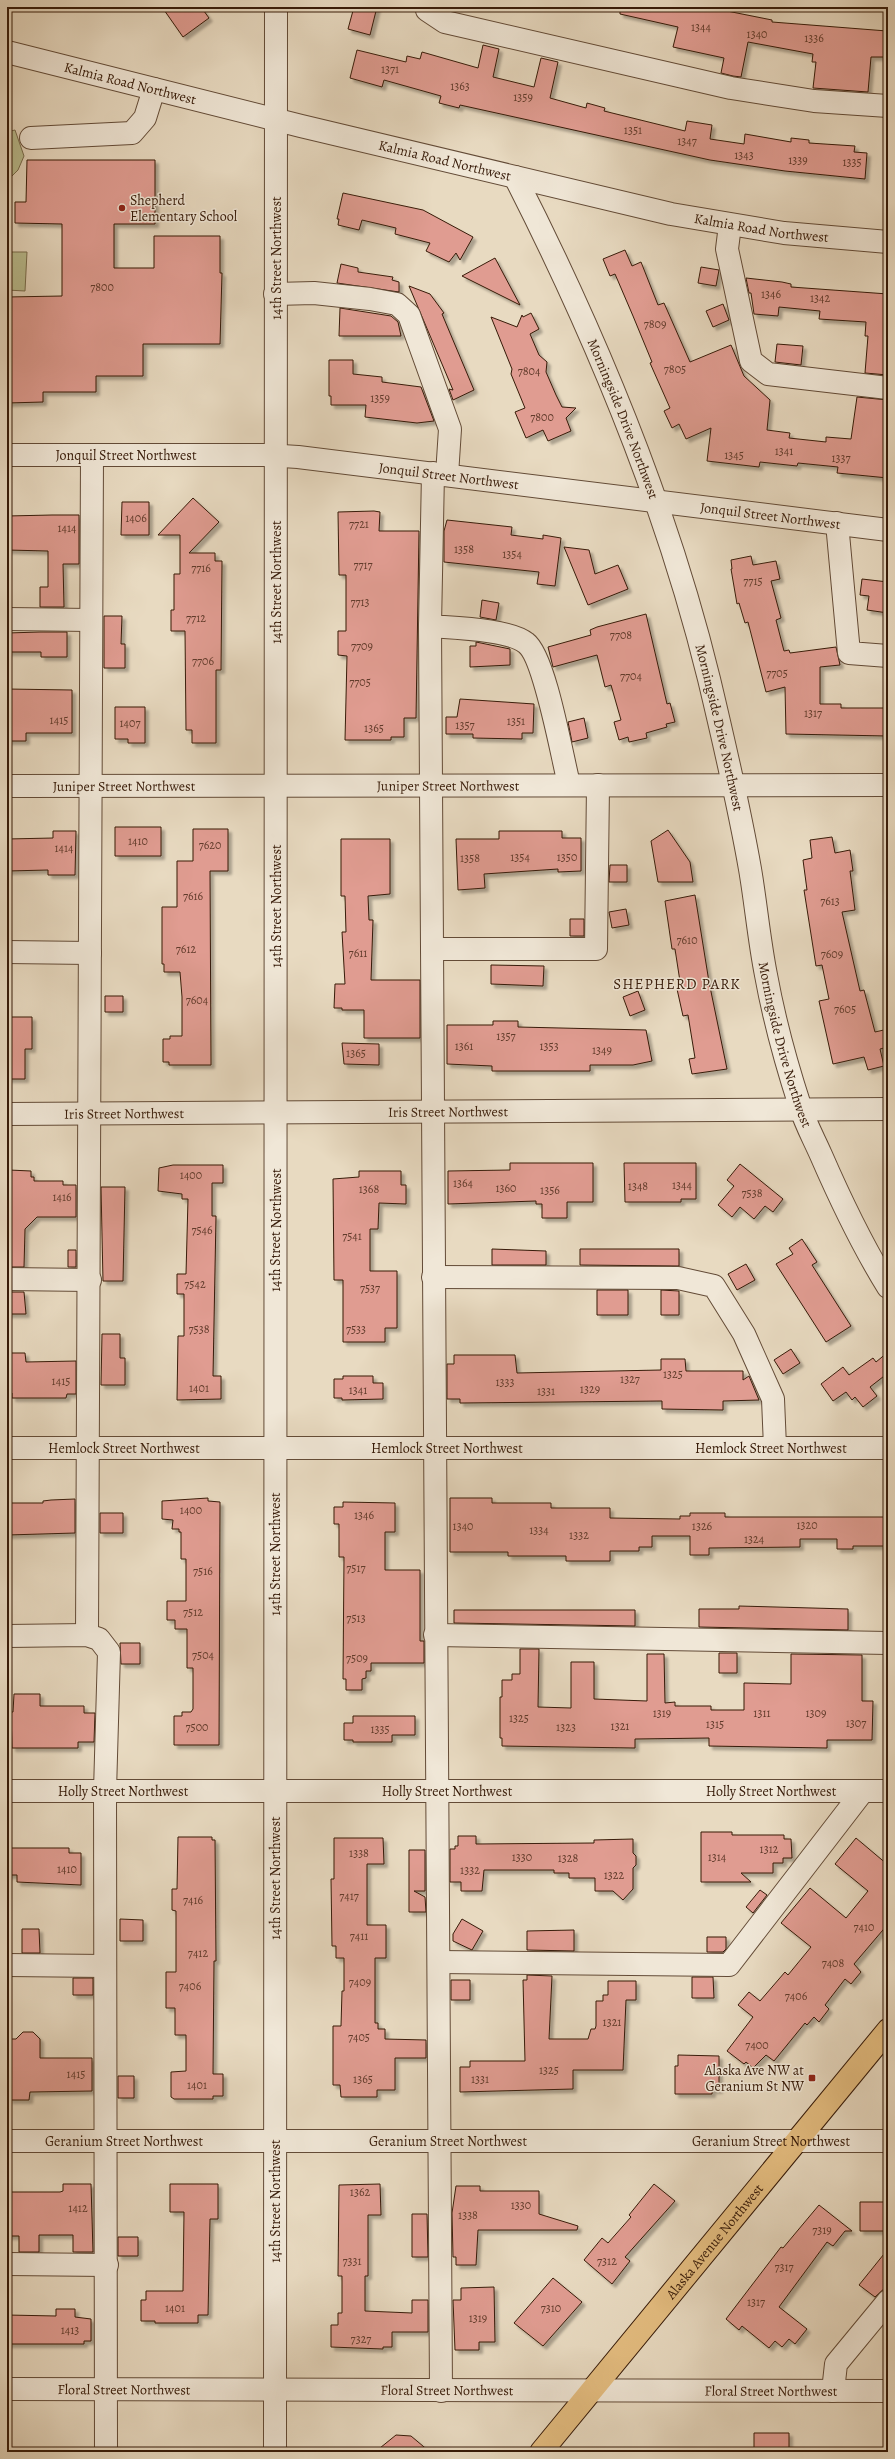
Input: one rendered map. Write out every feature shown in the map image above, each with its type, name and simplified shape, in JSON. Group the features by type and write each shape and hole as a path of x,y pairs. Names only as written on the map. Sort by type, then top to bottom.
{"main road":[{"name":"Alaska Avenue Northwest","path":"541,2452 888,2030"}],"street":[{"name":"14th Street Northwest","path":"275,2452 276,7"},
{"path":"427,7 427,10 445,22 730,88 814,101 888,106"},
{"name":"Kalmia Road Northwest","path":"7,52 276,120 671,214 784,233 888,242"},
{"path":"31,138 132,133 145,118 154,89"},
{"name":"Morningside Drive Northwest","path":"515,177 553,253 592,341 654,501 706,667 749,865 772,1007 801,1110 852,1223 888,1287"},
{"path":"730,225 727,248 751,361 768,374 888,388"},
{"path":"275,294 314,293 370,299 398,304 409,315 450,429 440,474 430,626 432,784 435,1635 441,2141 441,2391"},
{"name":"Jonquil Street Northwest","path":"7,455 275,455 888,530"},
{"path":"88,1635 90,1280 89,786 92,455"},
{"path":"837,523 849,653 888,656"},
{"path":"7,619 90,620"},
{"path":"430,626 498,633 526,643 539,662 569,784"},
{"name":"Juniper Street Northwest","path":"7,786 569,784 888,786"},
{"path":"432,949 596,949 598,785"},
{"path":"7,952 90,953"},
{"name":"Iris Street Northwest","path":"7,1114 888,1110"},
{"path":"433,1277 678,1278 714,1286 744,1334 773,1399 775,1447"},
{"path":"7,1279 90,1280"},
{"name":"Hemlock Street Northwest","path":"7,1448 888,1448"},
{"path":"7,1636 88,1635 99,1639 109,1652 105,1791 107,2265 106,2452"},
{"path":"435,1635 888,1643"},
{"name":"Holly Street Northwest","path":"7,1790 888,1791"},
{"path":"439,1962 729,1965 863,1791"},
{"path":"7,1965 106,1966"},
{"name":"Geranium Street Northwest","path":"7,2141 888,2141"},
{"path":"7,2264 107,2265"},
{"path":"833,2391 836,2364 888,2301"},
{"name":"Floral Street Northwest","path":"7,2389 275,2391 888,2391"}],"green space":[{"path":"15,130 24,156 18,170 7,181 7,132"},
{"path":"7,252 27,252 25,291 7,290"}],"building":[{"path":"162,7 201,7 209,18 183,37"},
{"path":"354,7 377,7 370,35 348,29"},
{"path":"620,7 707,7 772,20 772,22 887,31 888,57 871,57 868,92 813,88 816,62 812,62 813,54 748,42 741,77 733,76 721,73 724,58 673,47 678,27 620,14"},
{"path":"483,45 499,49 493,77 534,87 541,58 558,62 550,98 586,108 587,103 605,108 604,111 685,131 687,121 712,125 710,139 744,144 745,134 791,142 791,138 809,140 809,143 855,146 854,152 867,153 865,179 785,171 710,160 460,105 459,108 439,103 441,96 384,80 382,87 350,78 357,50 406,62 407,56 420,59 422,52 478,68"},
{"path":"27,160 155,160 155,224 114,224 114,268 154,268 154,236 220,236 220,273 222,273 220,344 143,344 143,376 96,376 96,392 43,392 43,402 7,403 7,297 62,296 62,224 15,223 15,202 26,202"},
{"path":"343,193 423,210 473,237 460,260 456,253 449,262 426,251 430,243 395,234 396,228 362,220 359,230 338,225 339,219 337,219"},
{"path":"625,250 632,266 641,262 658,305 664,303 690,362 731,345 744,376 770,400 767,430 790,433 789,438 826,442 826,437 851,439 857,397 888,400 888,478 837,473 838,467 798,463 797,466 760,462 759,467 707,461 711,428 686,439 679,424 672,428 664,411 670,408 650,363 652,362 615,274 610,276 603,259"},
{"path":"495,258 520,305 462,276"},
{"path":"341,264 358,268 358,272 393,277 392,280 399,282 399,292 337,283"},
{"path":"701,267 719,270 716,286 698,283"},
{"path":"746,278 782,282 791,284 791,287 888,294 888,375 865,373 868,336 865,336 866,322 819,319 820,311 779,307 778,316 754,314 751,293 749,293"},
{"path":"409,286 430,294 444,313 442,314 474,390 453,400 449,389 453,390"},
{"path":"723,304 729,320 713,327 706,311"},
{"path":"340,308 391,316 398,322 401,336 339,336"},
{"path":"531,313 539,329 530,334 539,355 547,362 546,372 556,395 562,407 576,408 566,418 571,431 548,441 543,430 526,438 515,412 525,408 511,374 512,369 491,317 517,327 522,315 523,317"},
{"path":"777,344 803,346 801,365 775,362"},
{"path":"329,360 353,360 353,374 382,377 382,382 421,387 434,421 417,423 365,417 366,405 331,405 331,396 329,396"},
{"path":"193,498 219,522 189,553 215,553 215,561 222,561 221,670 216,670 216,743 192,743 192,730 186,730 185,631 171,631 171,610 174,610 174,574 180,574 180,535 158,535"},
{"path":"122,502 149,502 149,535 121,535"},
{"path":"338,512 380,512 379,531 419,531 416,718 404,718 404,737 391,737 391,740 345,740 347,656 338,655 338,631 346,631 346,575 339,575"},
{"path":"79,515 79,564 63,564 64,607 40,607 40,587 48,587 48,551 7,550 7,516"},
{"path":"447,520 512,527 511,535 543,539 543,535 561,538 555,586 537,584 539,572 444,562 444,531"},
{"path":"564,547 589,550 595,574 618,565 628,589 588,605"},
{"path":"751,556 753,565 776,561 780,579 771,581 781,618 776,620 784,651 789,650 790,653 836,647 840,665 820,667 820,704 841,704 841,708 888,708 888,736 786,734 785,687 766,692 748,622 745,623 739,603 737,604 731,569 731,560"},
{"path":"862,579 888,582 888,613 867,610 869,596 860,595"},
{"path":"482,600 499,603 496,620 480,617"},
{"path":"646,614 667,704 670,703 675,722 666,724 667,727 646,733 647,738 629,742 628,737 619,740 614,722 621,720 611,685 605,687 597,655 553,667 548,647 591,635 590,630 597,627"},
{"path":"104,616 122,616 121,644 125,644 125,668 104,668"},
{"path":"67,632 67,657 41,657 41,652 7,652 7,633"},
{"path":"476,642 510,649 510,665 470,667 470,646 476,646"},
{"path":"7,689 72,690 72,733 26,733 26,741 7,741"},
{"path":"460,699 534,704 533,733 522,733 522,739 473,738 473,734 446,734 446,717 457,717"},
{"path":"115,707 145,707 145,743 128,743 128,739 115,739"},
{"path":"584,718 588,738 572,742 568,722"},
{"path":"115,827 161,827 161,856 115,856"},
{"path":"193,829 228,829 228,871 210,871 211,1065 169,1065 169,1062 163,1062 163,1039 170,1039 170,1036 182,1036 182,997 180,972 164,972 164,964 162,964 162,907 177,907 177,861 193,861"},
{"path":"668,830 690,862 693,882 658,882 651,841"},
{"path":"53,831 76,831 75,875 48,875 48,870 7,871 7,839 53,838"},
{"path":"499,831 562,831 562,838 581,838 581,871 558,872 558,869 484,874 485,888 458,890 456,839 499,839"},
{"path":"832,837 835,853 850,850 853,871 850,871 855,910 842,912 860,991 864,990 875,1032 888,1029 888,1047 880,1049 884,1066 868,1070 864,1057 833,1064 819,1001 829,999 822,965 816,966 804,890 807,890 803,860 812,858 810,840"},
{"path":"341,839 390,839 390,894 368,896 369,920 373,920 371,980 420,980 420,1038 364,1038 364,1010 342,1010 342,1008 334,1008 335,984 345,984 342,932 346,932 345,896 341,896"},
{"path":"610,865 627,865 627,882 609,882"},
{"path":"695,895 709,982 727,1069 692,1074 689,1059 695,1058 688,1015 683,1016 677,989 681,988 675,949 672,949 665,901"},
{"path":"626,909 629,925 612,928 609,912"},
{"path":"570,919 584,919 584,936 570,936"},
{"path":"491,965 544,966 543,986 491,984"},
{"path":"638,991 645,1010 630,1016 623,997"},
{"path":"105,996 123,996 123,1012 105,1012"},
{"path":"10,1017 32,1017 32,1049 25,1049 25,1079 7,1079 7,1033 10,1033"},
{"path":"493,1021 518,1021 518,1027 646,1030 652,1061 633,1065 590,1065 590,1071 492,1071 492,1066 447,1064 447,1025 493,1025"},
{"path":"342,1043 379,1044 379,1065 344,1064"},
{"path":"510,1163 593,1163 593,1202 567,1202 567,1218 542,1218 542,1204 536,1204 536,1201 448,1204 448,1171 510,1170"},
{"path":"624,1163 696,1163 696,1199 681,1199 681,1202 625,1202"},
{"path":"740,1164 783,1199 773,1212 765,1206 754,1219 740,1207 732,1217 718,1205 734,1186 727,1180"},
{"path":"173,1165 223,1165 223,1183 212,1183 212,1216 216,1216 213,1376 221,1376 221,1399 177,1400 178,1336 184,1336 184,1294 177,1294 177,1274 186,1274 188,1199 182,1199 182,1194 158,1191 159,1168"},
{"path":"9,1170 31,1171 31,1177 34,1177 34,1181 63,1181 63,1185 76,1185 76,1217 37,1217 25,1229 24,1267 7,1267"},
{"path":"359,1171 401,1171 401,1185 406,1185 406,1204 379,1203 378,1229 370,1229 370,1271 397,1271 397,1328 385,1328 385,1342 343,1342 343,1280 334,1280 333,1179 359,1177"},
{"path":"101,1187 125,1187 123,1281 103,1281"},
{"path":"802,1239 817,1262 812,1265 851,1326 826,1342 776,1264 793,1254 789,1248"},
{"path":"492,1249 546,1251 546,1265 492,1265"},
{"path":"580,1249 679,1249 679,1266 580,1265"},
{"path":"68,1250 76,1250 76,1267 68,1267"},
{"path":"746,1264 755,1280 737,1290 728,1274"},
{"path":"597,1290 628,1290 628,1315 597,1315"},
{"path":"661,1290 679,1291 679,1315 661,1315"},
{"path":"7,1292 24,1292 26,1314 7,1314"},
{"path":"102,1334 120,1334 120,1358 125,1358 125,1385 101,1385"},
{"path":"791,1349 800,1363 783,1374 774,1360"},
{"path":"888,1352 888,1373 870,1387 877,1396 863,1407 855,1397 852,1400 846,1392 833,1401 821,1384 843,1367 849,1375 873,1358 876,1362"},
{"path":"7,1353 25,1353 26,1362 76,1361 76,1394 67,1394 66,1398 12,1398 12,1393 7,1393"},
{"path":"454,1355 515,1355 517,1373 661,1370 661,1359 685,1359 686,1371 743,1371 743,1380 749,1376 759,1400 723,1401 723,1410 662,1409 662,1401 460,1403 460,1399 447,1399 447,1364 454,1364"},
{"path":"343,1376 373,1376 373,1383 383,1383 383,1399 342,1400 342,1398 334,1398 334,1379 343,1379"},
{"path":"208,1498 208,1501 220,1502 219,1745 174,1745 174,1716 182,1716 182,1712 191,1712 193,1709 193,1668 187,1668 187,1629 175,1629 175,1620 167,1620 167,1601 186,1601 186,1559 181,1559 181,1532 179,1532 179,1529 172,1529 173,1520 162,1519 162,1501"},
{"path":"450,1498 492,1498 492,1503 551,1503 551,1508 610,1508 610,1518 680,1519 680,1516 690,1516 690,1513 725,1513 725,1517 888,1517 888,1546 853,1546 853,1549 837,1549 837,1539 800,1539 800,1547 709,1548 709,1555 690,1555 690,1536 652,1536 652,1547 639,1547 639,1551 610,1551 610,1561 566,1561 566,1556 508,1556 508,1552 450,1552"},
{"path":"75,1499 75,1533 7,1535 7,1503 43,1503 43,1501 51,1500"},
{"path":"343,1502 395,1503 395,1532 385,1532 385,1570 420,1570 420,1641 424,1641 424,1663 371,1663 371,1671 366,1671 366,1678 362,1679 362,1690 346,1690 346,1679 343,1679 344,1557 339,1557 339,1524 334,1524 334,1507 343,1507"},
{"path":"100,1513 123,1513 123,1533 100,1533"},
{"path":"739,1606 848,1609 848,1630 699,1627 699,1609 739,1609"},
{"path":"454,1610 635,1610 635,1626 454,1623"},
{"path":"120,1643 140,1643 140,1664 121,1664"},
{"path":"520,1649 539,1649 538,1707 571,1708 571,1662 594,1662 594,1699 647,1701 647,1654 664,1654 665,1703 675,1702 675,1706 711,1706 711,1710 744,1710 744,1683 791,1684 791,1654 862,1655 862,1701 873,1701 872,1740 827,1740 827,1748 709,1746 709,1738 635,1739 635,1748 502,1746 502,1738 500,1738 500,1697 502,1697 502,1680 512,1680 512,1674 520,1674"},
{"path":"719,1653 737,1653 737,1673 719,1673"},
{"path":"14,1694 40,1694 40,1706 84,1706 84,1713 95,1713 94,1742 78,1742 78,1748 12,1748 11,1712 13,1712"},
{"path":"353,1716 415,1716 415,1735 392,1735 392,1742 353,1742 353,1740 344,1740 344,1723 353,1723"},
{"path":"701,1832 732,1832 732,1835 784,1835 784,1839 791,1839 792,1858 783,1858 783,1863 773,1863 773,1873 741,1873 751,1882 701,1882"},
{"path":"458,1836 476,1836 476,1844 594,1843 594,1840 633,1839 633,1853 636,1856 636,1865 633,1868 633,1889 623,1900 613,1891 595,1891 595,1878 569,1878 569,1873 554,1873 554,1870 484,1870 482,1891 461,1891 461,1882 450,1882 450,1849 455,1849 455,1846 458,1846"},
{"path":"178,1837 212,1837 212,1840 215,1840 216,1961 214,1961 213,2074 223,2074 223,2096 213,2096 213,2099 174,2099 171,2097 171,2072 186,2071 186,2035 175,2035 175,2008 166,2008 166,1972 176,1972 176,1911 172,1910 172,1889 177,1889"},
{"path":"334,1838 383,1838 384,1864 367,1864 367,1925 386,1925 386,1958 375,1958 375,2023 378,2023 378,2029 385,2029 385,2039 426,2040 426,2058 395,2058 395,2090 377,2090 377,2097 341,2097 340,2085 333,2085 333,2026 341,2026 342,1991 344,1991 344,1958 336,1958 336,1946 332,1946 331,1879 334,1879"},
{"path":"856,1838 888,1865 888,1924 854,1964 861,1972 851,1984 845,1979 825,2005 829,2009 819,2022 814,2017 807,2025 805,2023 774,2061 766,2055 753,2068 746,2062 744,2064 727,2051 753,2017 738,2005 749,1992 760,2001 785,1972 788,1975 811,1947 781,1923 810,1888 846,1918 868,1891 835,1864"},
{"path":"7,1848 69,1848 69,1853 81,1853 81,1885 17,1882 17,1875 7,1875"},
{"path":"409,1850 425,1850 425,1891 414,1891 425,1897 426,1912 409,1912"},
{"path":"760,1890 767,1895 753,1913 746,1907"},
{"path":"120,1919 143,1920 143,1941 120,1941"},
{"path":"462,1919 483,1931 472,1950 453,1941 453,1934"},
{"path":"22,1929 39,1929 40,1953 22,1953"},
{"path":"574,1930 574,1951 527,1950 527,1931"},
{"path":"707,1937 726,1937 726,1949 723,1952 707,1952"},
{"path":"527,1975 552,1976 549,2039 588,2039 591,2029 595,2029 596,2026 596,2001 603,2001 603,1995 608,1995 608,1981 636,1981 636,2000 626,2000 623,2070 573,2070 573,2089 460,2092 460,2067 470,2067 470,2061 525,2061 523,1980 527,1980"},
{"path":"692,1977 713,1977 714,1998 692,1998"},
{"path":"73,1978 93,1978 93,1995 73,1995"},
{"path":"451,1980 470,1980 470,2000 451,2000"},
{"path":"23,2032 33,2032 40,2039 40,2058 92,2058 92,2091 30,2092 29,2100 9,2100 7,2039 16,2039"},
{"path":"678,2055 719,2056 719,2090 712,2090 712,2094 675,2094 675,2066 678,2066"},
{"path":"118,2076 134,2076 134,2098 118,2098"},
{"path":"63,2184 91,2184 93,2252 73,2252 73,2235 39,2235 39,2252 19,2252 19,2236 7,2236 7,2192 60,2192 63,2191"},
{"path":"170,2184 218,2184 218,2219 210,2219 208,2315 198,2315 198,2323 155,2323 155,2321 141,2321 141,2300 146,2300 146,2291 183,2291 184,2212 170,2212"},
{"path":"380,2184 381,2215 368,2215 368,2276 365,2276 365,2311 412,2313 412,2300 428,2300 428,2332 392,2332 392,2347 383,2347 383,2349 331,2347 331,2325 338,2325 338,2313 342,2313 342,2276 338,2276 339,2185"},
{"path":"654,2184 675,2201 625,2257 630,2261 612,2284 584,2260 602,2238 608,2243 631,2217 629,2215"},
{"path":"456,2186 480,2186 480,2191 539,2191 539,2214 578,2226 577,2230 478,2230 476,2265 456,2265 456,2257 453,2257 452,2213"},
{"path":"860,2202 888,2202 888,2231 860,2231"},
{"path":"819,2205 852,2231 845,2231 833,2246 827,2242 779,2307 807,2329 795,2344 789,2339 782,2347 775,2341 769,2348 742,2326 739,2330 726,2319 781,2247 783,2248"},
{"path":"412,2214 427,2214 428,2257 412,2257"},
{"path":"118,2237 138,2237 138,2256 118,2256"},
{"path":"888,2249 888,2285 875,2297 859,2285"},
{"path":"553,2278 582,2302 543,2346 514,2323"},
{"path":"494,2287 495,2342 479,2342 479,2350 455,2350 453,2300 461,2300 461,2288"},
{"path":"56,2309 75,2309 75,2317 91,2319 91,2341 84,2341 84,2344 7,2344 7,2315 56,2316"},
{"path":"754,2433 789,2433 789,2452 754,2452"},
{"path":"396,2435 411,2436 430,2452 375,2452"}],"place":[{"name":"Shepherd Elementary School","path":"122,208"},
{"name":"Alaska Ave NW at Geranium St NW","path":"812,2078"}],"district":[{"name":"SHEPHERD PARK","path":"677,984"}]}
